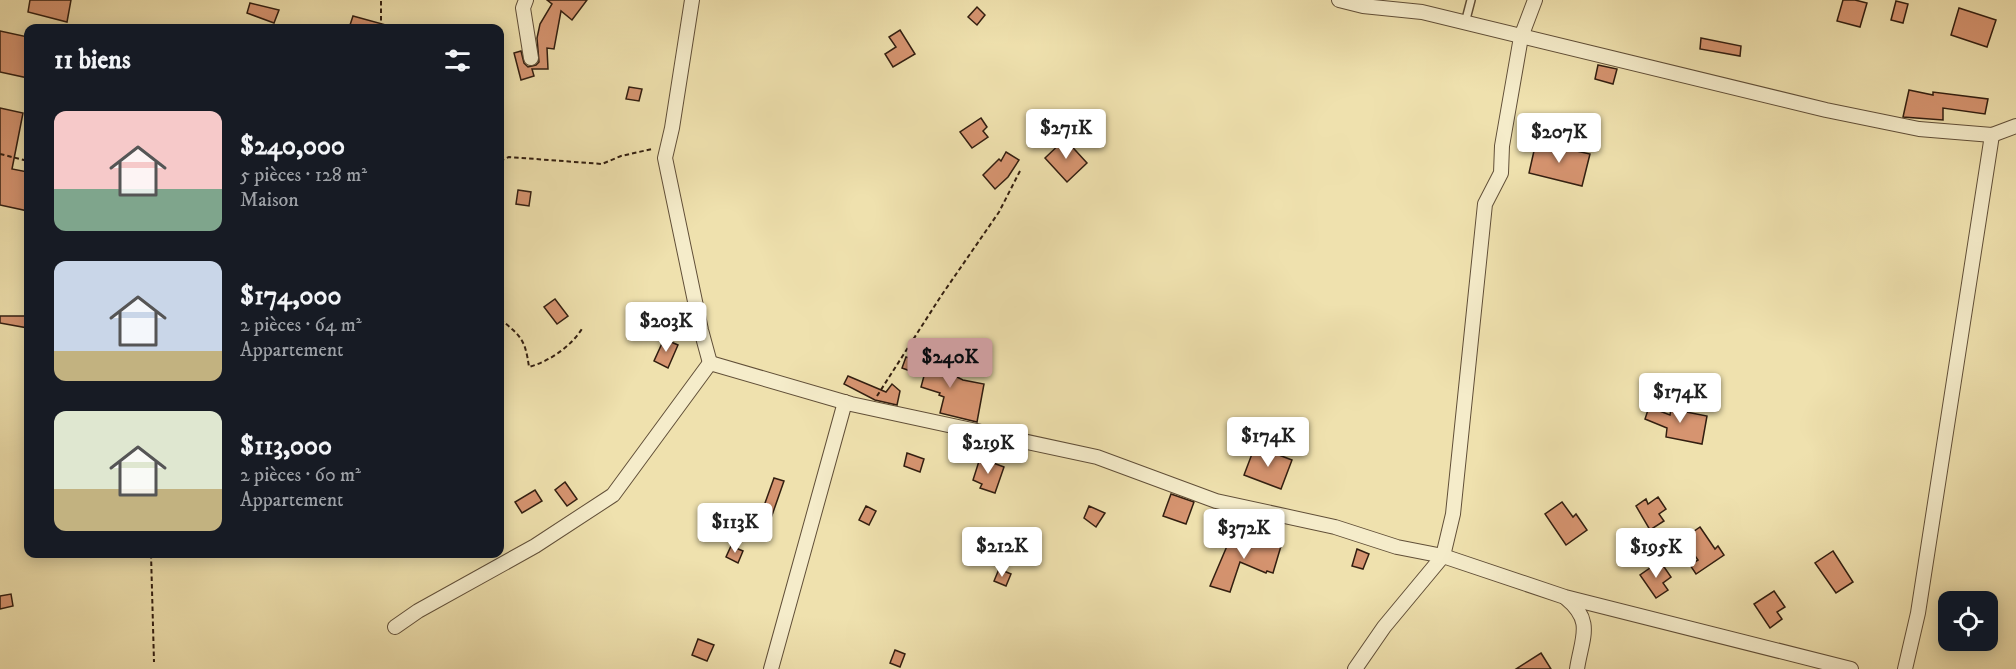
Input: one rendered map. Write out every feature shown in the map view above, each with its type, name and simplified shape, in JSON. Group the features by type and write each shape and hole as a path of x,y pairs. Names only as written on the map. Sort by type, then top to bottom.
{"street":[{"path":"526,0 523,8 531,58"},
{"path":"692,0 665,158 710,363"},
{"path":"1339,0 1389,4 1521,38 1826,110 1919,129 1992,135 2016,126"},
{"path":"1354,669 1384,627 1443,556 1453,514 1485,204 1501,173 1502,146 1521,38 1535,0"},
{"path":"1905,669 1918,613 1992,135"},
{"path":"710,363 869,408 1097,457 1216,501 1335,527 1397,547 1443,556 1565,597 1851,669"},
{"path":"395,627 418,611 535,546 613,495 710,363"},
{"path":"771,669 845,402"},
{"path":"1565,597 1579,609 1585,623 1577,669"}],"lane":[{"path":"1465,23 1471,0"}],"path":[{"path":"381,0 381,24"},
{"path":"504,159 508,157 602,164 621,156 668,145"},
{"path":"0,154 24,160"},
{"path":"869,408 941,296 999,213 1020,171"},
{"path":"504,323 522,339 530,367 541,364 556,354 577,337 583,327"},
{"path":"151,558 154,662"}],"building":[{"path":"30,0 71,0 67,22 28,12"},
{"path":"547,0 587,0 572,20 561,11 554,49 547,48 548,69 532,69 534,76 521,80 514,53 521,51 524,63 528,67 539,62 537,38 540,24 552,4"},
{"path":"1843,0 1867,3 1860,27 1837,21"},
{"path":"1896,1 1908,4 1903,23 1891,20"},
{"path":"250,3 279,10 274,23 247,13"},
{"path":"977,7 985,15 977,25 968,17"},
{"path":"1959,8 1996,20 1987,47 1951,35"},
{"path":"353,16 382,24 350,24"},
{"path":"900,30 915,54 893,67 885,54 896,47 889,37"},
{"path":"0,31 24,36 24,77 0,72"},
{"path":"1701,38 1741,46 1740,56 1700,49"},
{"path":"1598,65 1617,69 1613,84 1595,79"},
{"path":"629,87 642,89 639,101 626,99"},
{"path":"1909,90 1933,95 1933,92 1988,99 1985,114 1943,108 1943,120 1903,117"},
{"path":"0,108 23,113 12,169 24,171 24,210 0,205"},
{"path":"981,118 987,127 983,131 988,137 972,148 960,132"},
{"path":"1065,139 1087,163 1067,182 1045,158"},
{"path":"1536,142 1590,154 1582,186 1529,173"},
{"path":"1006,152 1019,160 1008,177 995,189 983,175 999,159 1001,161"},
{"path":"518,190 531,192 529,206 516,204"},
{"path":"555,299 568,316 557,324 544,307"},
{"path":"0,316 24,316 24,327 0,323"},
{"path":"664,339 678,345 668,368 654,361"},
{"path":"906,357 954,371 953,375 963,380 984,384 977,422 940,413 944,397 939,395 940,393 921,387 924,376 902,368"},
{"path":"848,376 886,392 892,384 900,391 897,405 875,400 844,384"},
{"path":"1649,407 1670,415 1671,409 1707,416 1702,444 1666,437 1667,428 1645,419"},
{"path":"1255,446 1292,460 1281,489 1244,475"},
{"path":"907,453 924,459 920,472 904,466"},
{"path":"980,458 1004,467 995,493 980,488 982,484 973,480"},
{"path":"774,478 784,481 770,521 760,517"},
{"path":"565,482 577,499 567,506 555,490"},
{"path":"535,490 542,501 522,513 515,502"},
{"path":"1171,494 1194,502 1186,524 1163,516"},
{"path":"1658,497 1666,509 1659,514 1664,521 1650,530 1636,506 1646,499 1648,504"},
{"path":"1562,502 1573,517 1576,514 1587,530 1566,545 1545,514"},
{"path":"866,506 876,511 869,525 859,520"},
{"path":"1089,506 1105,513 1096,527 1084,518"},
{"path":"1700,527 1715,549 1718,546 1724,555 1696,574 1690,565 1698,560 1683,539"},
{"path":"1233,532 1269,546 1270,543 1281,546 1273,573 1267,571 1266,573 1240,562 1230,592 1210,586"},
{"path":"731,546 743,551 738,563 726,557"},
{"path":"1357,549 1369,554 1363,569 1352,566"},
{"path":"1833,551 1853,582 1836,593 1815,563"},
{"path":"1660,561 1671,577 1663,583 1668,590 1656,598 1640,575"},
{"path":"999,569 1011,574 1006,586 994,581"},
{"path":"1774,591 1785,607 1777,612 1782,619 1770,628 1754,604"},
{"path":"11,594 13,606 0,609 0,596"},
{"path":"698,639 714,645 707,661 692,655"},
{"path":"895,650 905,654 900,667 890,663"},
{"path":"1541,653 1551,669 1516,669"}]}
